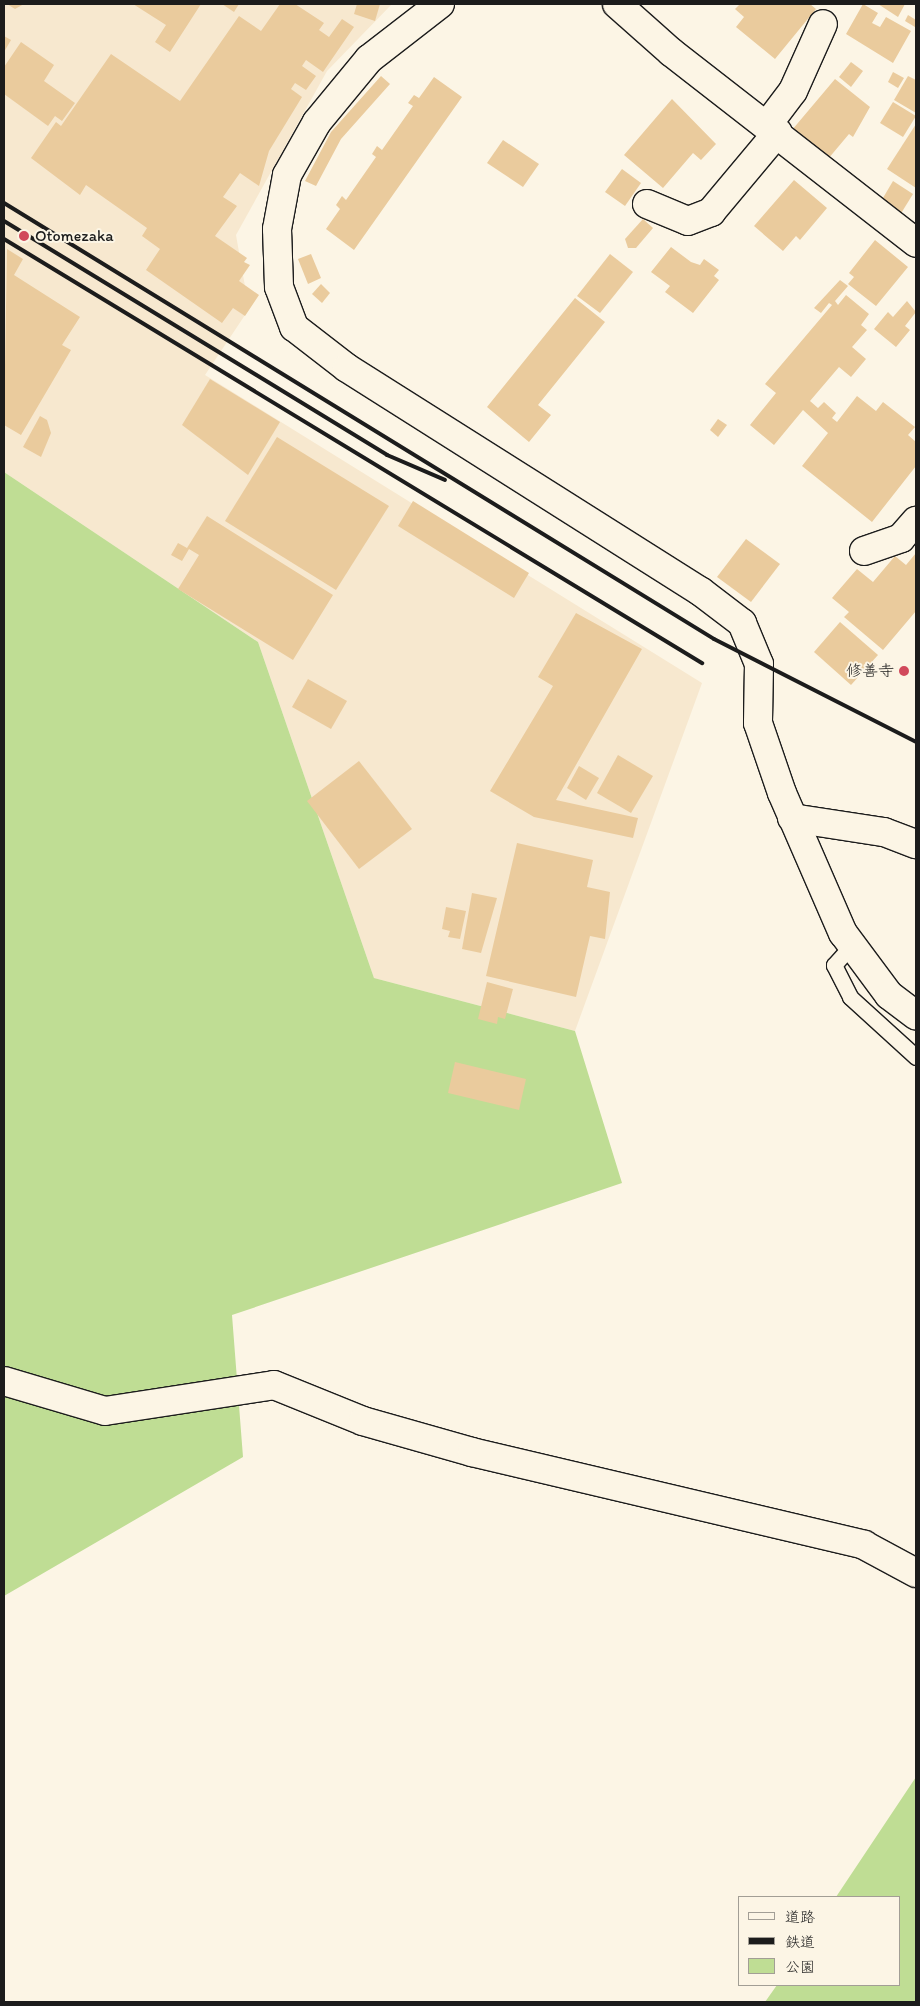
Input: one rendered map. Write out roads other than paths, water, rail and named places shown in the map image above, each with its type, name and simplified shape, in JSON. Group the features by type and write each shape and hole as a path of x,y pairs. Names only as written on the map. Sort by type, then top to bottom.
{"street":[{"path":"440,4 369,59 317,122 286,175 277,229 279,287 294,327 347,368 700,591 742,623 759,664 758,723 792,818 852,945 888,995 916,1015"},
{"path":"617,4 672,52 773,128 916,243"},
{"path":"647,204 688,222 711,212 773,128 793,91 823,24"},
{"path":"864,551 901,538 916,521"},
{"path":"792,818 884,832 916,844"},
{"path":"4,1381 106,1411 274,1385 363,1421 472,1452 864,1545 916,1573"}],"lane":[{"path":"852,945 834,964 850,997 916,1057"}],"railway":[{"path":"4,203 714,639 916,742"},
{"path":"4,221 387,455 445,480"},
{"path":"4,239 702,663"}],"place":[{"name":"Otomezaka","path":"24,236"},
{"name":"修善寺","path":"904,671"}]}
